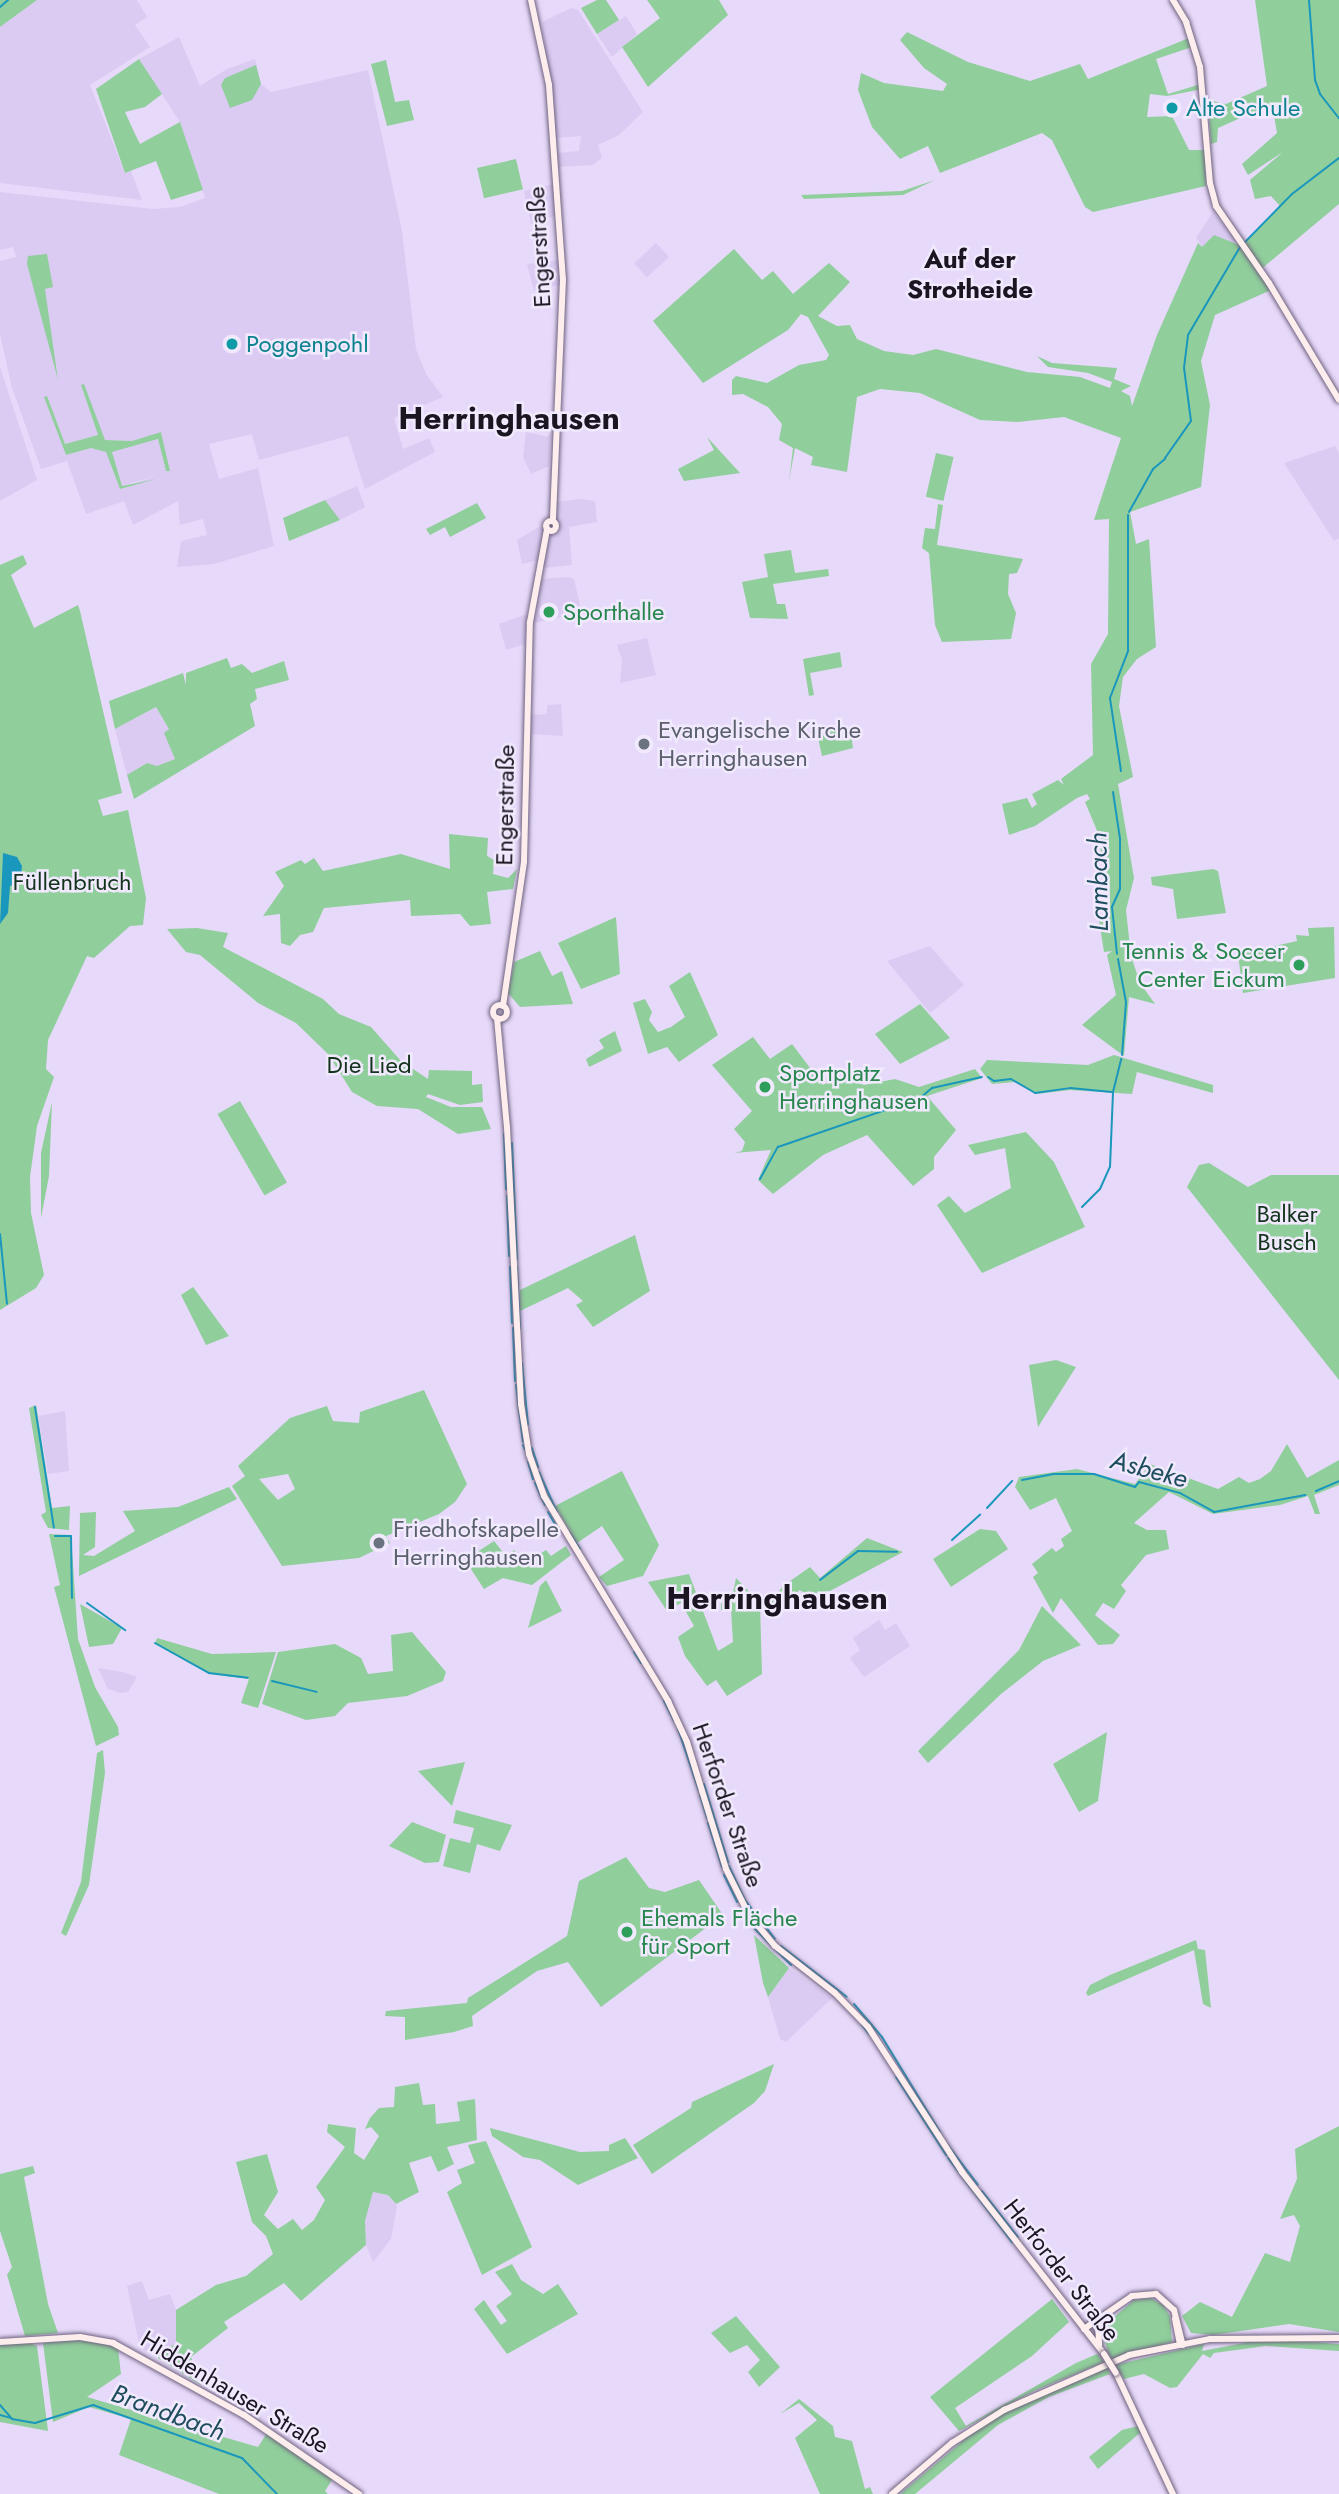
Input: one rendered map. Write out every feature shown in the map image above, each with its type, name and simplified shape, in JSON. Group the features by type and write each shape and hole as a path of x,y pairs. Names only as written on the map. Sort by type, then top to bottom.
{"main road":[{"name":"Engerstraße","path":"500,1006 523,870 529,633 549,530 556,526 551,521 551,495 563,279 549,85 531,0"},
{"path":"1173,0 1190,32 1203,79 1210,183 1216,206 1269,283 1339,400"},
{"path":"500,1006 506,1012 500,1018 493,1013 500,1006"},
{"name":"Herforder Straße","path":"500,1018 519,1383 531,1462 557,1521 679,1723 736,1893 768,1939 847,2003 869,2027 962,2172 1116,2373 1173,2494"},
{"path":"1084,2329 1125,2300 1140,2294 1156,2294 1174,2310 1182,2331 1182,2344"},
{"path":"1084,2329 1098,2323 1125,2300"},
{"path":"1174,2310 1182,2344"},
{"path":"1098,2323 1102,2352"},
{"path":"1182,2331 1202,2340"},
{"name":"Hiddenhauser Straße","path":"0,2343 80,2337 113,2343 244,2414 359,2494"},
{"path":"892,2494 943,2450 995,2415 1104,2365 1202,2340 1339,2338"},
{"path":"1182,2344 1222,2339"}],"shaded area":[{"path":"37,0 137,0 147,17 135,25 150,47 90,85 125,173 131,171 142,200 0,183 0,27"},
{"path":"571,8 578,10 643,112 619,135 598,145 602,157 593,165 558,167 557,153 579,151 581,136 556,138 542,22"},
{"path":"626,16 637,34 612,57 597,34"},
{"path":"179,37 200,86 227,69 255,59 261,84 271,92 368,70 402,231 416,349 426,374 443,397 394,418 403,449 429,438 435,452 365,489 348,436 259,460 252,434 209,444 219,479 258,468 274,546 214,564 177,567 181,541 207,535 203,519 180,525 178,501 133,525 124,501 86,514 67,461 41,469 12,388 0,334 0,261 16,257 13,247 0,250 0,192 153,209 180,207 205,198 180,122 139,59","holes":["81,386 105,440 132,441 161,432 170,471 166,471 158,439 112,452 122,486 155,476 120,489 106,452 91,448 66,455 47,396 65,444 98,435"]},
{"path":"553,184 555,216 531,224 524,191"},
{"path":"1213,212 1236,241 1202,247 1196,238"},
{"path":"656,243 669,257 647,277 634,263"},
{"path":"558,260 560,285 534,291 527,264"},
{"path":"0,367 37,480 0,501"},
{"path":"526,432 548,437 551,433 549,466 531,474 523,457"},
{"path":"1335,446 1339,453 1339,538 1334,541 1284,463"},
{"path":"357,486 365,507 340,520 325,500"},
{"path":"580,499 595,501 597,522 569,527 572,565 545,568 538,560 522,564 517,540 539,527 555,529 557,502"},
{"path":"542,579 574,579 582,613 534,623"},
{"path":"527,614 525,644 506,650 499,624"},
{"path":"647,638 656,675 620,683 622,660 617,645"},
{"path":"561,704 563,736 531,734 531,715 547,714 547,705"},
{"path":"156,707 169,729 165,733 175,759 157,766 147,763 127,775 115,729"},
{"path":"930,946 964,985 930,1013 887,961"},
{"path":"65,1411 69,1471 48,1474 38,1416"},
{"path":"879,1620 885,1630 896,1623 910,1646 864,1677 850,1658 860,1650 853,1638"},
{"path":"98,1668 137,1677 128,1692 121,1693 108,1689"},
{"path":"789,1968 832,1998 786,2042 780,2039 768,1997"},
{"path":"373,2192 388,2195 397,2206 391,2239 373,2262 366,2245 365,2221"},
{"path":"142,2281 149,2300 170,2294 176,2310 176,2344 153,2355 140,2348 127,2286"}],"green space":[{"path":"0,0 37,0 0,27"},
{"path":"597,0 606,0 619,20 597,34 581,8"},
{"path":"647,0 719,0 728,15 648,87 622,47 660,18"},
{"path":"1255,0 1339,0 1339,204 1259,271 1271,290 1215,315 1201,361 1210,405 1201,487 1130,512 1136,544 1149,539 1156,647 1137,659 1123,677 1119,706 1133,777 1118,784 1134,878 1126,910 1131,956 1140,983 1155,1004 1129,997 1124,1056 1082,1025 1116,995 1107,955 1112,951 1104,952 1099,920 1110,908 1098,833 1085,802 1090,799 1087,794 1077,798 1035,826 1009,835 1002,804 1027,798 1032,808 1037,804 1032,794 1058,780 1064,785 1061,779 1093,755 1091,664 1108,634 1109,519 1094,520 1121,438 1064,417 1018,422 980,420 920,393 880,389 857,397 847,472 811,465 813,457 795,448 789,481 793,448 779,440 782,424 768,407 743,394 732,395 732,380 736,376 767,383 799,365 826,360 829,355 808,317 801,314 788,330 703,383 653,321 734,249 762,280 773,271 793,294 829,263 850,282 818,316 837,326 850,325 857,339 884,351 913,355 936,349 1027,372 1080,377 1110,388 1112,382 1088,373 1048,367 1037,356 1052,363 1117,368 1114,379 1131,386 1121,391 1130,396 1132,406 1157,335 1198,243 1202,247 1214,235 1242,246 1280,206 1271,196 1255,199 1250,180 1283,152 1248,175 1242,164 1277,133 1272,104 1218,128 1217,142 1211,144 1208,100 1226,104 1267,86"},
{"path":"907,32 968,62 1030,81 1080,64 1088,79 1189,38 1192,47 1156,59 1168,94 1201,84 1202,89 1167,96 1150,94 1147,117 1172,116 1189,150 1205,150 1206,186 1093,212 1085,207 1052,140 1042,133 940,173 928,146 900,159 872,127 858,90 861,73 884,83 943,91 947,84 924,68 900,40"},
{"path":"139,59 162,94 145,107 125,112 135,134 140,144 180,122 203,190 171,200 156,161 125,173 96,89"},
{"path":"386,60 395,102 409,100 414,120 387,126 371,64"},
{"path":"256,65 261,84 252,100 230,108 221,85 225,78"},
{"path":"516,159 523,189 484,198 477,168"},
{"path":"935,180 903,195 804,199 801,195 902,191"},
{"path":"47,254 53,287 45,289 58,380 27,264 28,256"},
{"path":"84,384 105,440 132,441 161,432 170,471 166,471 158,439 112,452 122,486 156,479 120,489 106,452 91,448 66,455 44,397 47,396 65,444 98,435 81,385"},
{"path":"707,437 740,473 684,481 678,469 714,450"},
{"path":"936,453 954,457 943,501 926,497"},
{"path":"325,500 340,520 289,541 283,518"},
{"path":"477,503 486,518 450,537 445,527 430,535 426,529"},
{"path":"938,504 943,505 937,545 1023,559 1017,573 1009,574 1008,594 1016,613 1011,639 942,642 935,625 929,553 922,548 925,528 935,529"},
{"path":"791,550 795,573 828,569 829,576 773,584 777,604 785,604 788,619 750,618 742,582 768,577 764,554"},
{"name":"Füllenbruch","path":"23,555 27,564 11,575 34,628 78,605 122,793 98,800 103,816 128,810 146,898 143,925 130,926 94,958 87,956 48,1040 46,1069 54,1077 37,1126 30,1177 31,1213 44,1275 36,1288 0,1310 0,565"},
{"path":"840,652 842,667 810,673 814,695 809,696 803,659"},
{"path":"227,658 231,668 242,664 252,673 284,661 289,680 255,689 257,699 250,704 255,726 134,799 127,775 147,763 157,766 175,759 164,733 169,729 156,707 115,729 109,701 183,673 186,685 186,673"},
{"path":"850,728 853,748 822,756 817,733"},
{"path":"449,834 488,838 487,856 494,860 493,874 508,878 517,869 513,889 487,892 491,924 470,926 460,914 411,916 410,900 324,908 313,932 300,935 290,946 281,943 280,914 263,916 284,886 275,872 301,860 305,864 314,858 323,871 401,854 450,869"},
{"path":"1213,869 1218,871 1226,913 1177,919 1173,889 1152,885 1151,877"},
{"path":"616,917 620,974 581,989 558,943"},
{"path":"1334,927 1335,978 1243,993 1238,954 1297,941 1296,935 1309,936 1308,928"},
{"name":"Die Lied","path":"197,928 228,933 223,947 323,999 339,1014 371,1027 401,1061 428,1079 429,1070 472,1071 472,1085 482,1084 483,1102 460,1105 428,1094 426,1097 451,1107 482,1107 491,1129 458,1134 418,1109 377,1106 352,1092 328,1054 296,1023 258,1003 200,955 186,952 167,929"},
{"path":"540,951 552,976 562,971 573,1004 520,1007 508,993 514,962"},
{"path":"690,972 718,1035 679,1062 667,1047 648,1054 633,1003 645,999 652,1012 649,1020 658,1032 671,1027 685,1017 669,986"},
{"path":"920,1004 950,1038 900,1064 875,1034"},
{"path":"615,1031 622,1051 589,1067 586,1059 604,1048 599,1040"},
{"path":"753,1037 770,1059 792,1044 823,1085 838,1076 864,1085 895,1079 919,1087 975,1069 982,1078 927,1096 956,1130 934,1157 934,1169 913,1186 867,1135 823,1155 773,1194 758,1180 771,1150 734,1153 742,1151 745,1142 734,1129 752,1111 712,1065"},
{"path":"1114,1055 1213,1085 1213,1093 1137,1072 1132,1094 1070,1090 1036,1094 1015,1082 992,1084 980,1069 987,1060 1088,1065"},
{"path":"240,1101 287,1182 264,1195 217,1114"},
{"path":"52,1102 49,1176 41,1218 41,1153"},
{"path":"1026,1132 1054,1162 1085,1227 982,1273 937,1205 949,1196 965,1213 1011,1188 1005,1148 975,1155 968,1145"},
{"name":"Balker Busch","path":"1209,1163 1248,1187 1271,1175 1339,1175 1339,1380 1187,1187 1199,1165"},
{"path":"635,1235 650,1291 593,1327 576,1305 583,1301 568,1288 520,1311 520,1290"},
{"path":"193,1287 229,1336 206,1345 181,1295"},
{"path":"1056,1360 1076,1367 1038,1427 1029,1365"},
{"path":"424,1390 467,1484 455,1502 439,1514 386,1536 390,1543 359,1558 282,1566 232,1486 245,1476 238,1466 290,1418 327,1406 333,1421 359,1423 360,1412","holes":["288,1474 295,1489 278,1500 259,1479"]},
{"path":"36,1405 52,1508 70,1506 69,1530 48,1528 41,1515 46,1512 29,1408"},
{"path":"1287,1444 1307,1478 1339,1460 1339,1485 1314,1495 1320,1514 1315,1514 1308,1496 1280,1505 1213,1514 1169,1492 1134,1523 1147,1530 1166,1530 1169,1549 1146,1555 1121,1585 1126,1591 1114,1609 1103,1603 1095,1615 1120,1635 1113,1644 1098,1645 1061,1598 1053,1613 1033,1577 1038,1573 1032,1564 1052,1548 1056,1552 1064,1546 1061,1539 1072,1531 1056,1498 1030,1510 1015,1487 1019,1477 1077,1469 1135,1484 1150,1464 1218,1489 1239,1477 1249,1483 1260,1479 1271,1471"},
{"path":"622,1471 659,1545 643,1576 607,1586 599,1577 624,1560 602,1526 577,1543 555,1506"},
{"path":"229,1487 237,1499 79,1576 80,1513 96,1512 95,1547 83,1555 94,1556 135,1531 123,1511 178,1507"},
{"path":"980,1529 996,1531 1008,1549 951,1587 933,1559"},
{"path":"49,1534 71,1535 78,1639 95,1687 118,1727 119,1735 96,1746 54,1587 60,1585"},
{"path":"867,1538 903,1552 830,1591 808,1594 799,1590 789,1610 771,1602 783,1586 810,1567 820,1578"},
{"path":"494,1541 506,1556 514,1550 525,1563 546,1550 551,1556 566,1546 571,1555 532,1585 503,1578 484,1589 465,1560"},
{"path":"689,1574 718,1651 733,1642 731,1610 721,1610 721,1594 733,1593 736,1578 760,1603 762,1674 727,1696 716,1680 707,1686 685,1656 678,1637 694,1626 681,1603 667,1611 648,1582"},
{"path":"546,1580 562,1611 528,1628 540,1586"},
{"path":"80,1604 122,1628 113,1644 89,1647"},
{"path":"1042,1606 1081,1645 1043,1661 1001,1694 928,1763 918,1751 1019,1650"},
{"path":"412,1632 446,1672 443,1681 407,1696 348,1703 335,1716 306,1720 262,1704 278,1652 335,1644 361,1658 368,1674 393,1671 391,1635"},
{"path":"157,1638 212,1654 276,1652 258,1708 241,1703 249,1679 209,1674 155,1644"},
{"path":"1107,1732 1098,1801 1079,1812 1053,1764"},
{"path":"103,1750 105,1773 89,1885 66,1936 61,1933 81,1882 97,1753"},
{"path":"465,1762 452,1806 418,1771"},
{"path":"456,1810 512,1825 500,1851 477,1844 470,1873 443,1866 450,1838 470,1843 474,1828 453,1823"},
{"path":"412,1822 446,1835 439,1862 425,1863 389,1846"},
{"path":"626,1857 649,1888 665,1892 699,1880 723,1915 601,2007 568,1962 537,1971 472,2016 473,2026 454,2032 405,2040 405,2017 385,2016 386,2011 467,2003 468,1998 567,1936 579,1881"},
{"path":"754,1935 789,1968 768,1997 763,1983"},
{"path":"1196,1940 1198,1949 1205,1950 1211,2008 1203,2004 1194,1950 1088,1996 1086,1993 1090,1985 1110,1975"},
{"path":"774,2064 765,2091 754,2103 652,2174 633,2145 691,2108 692,2102"},
{"path":"419,2083 423,2105 435,2104 436,2124 460,2121 457,2102 475,2099 477,2140 447,2147 454,2164 438,2172 431,2156 409,2163 419,2192 396,2204 388,2195 373,2192 365,2221 366,2245 301,2301 284,2283 224,2322 228,2328 191,2357 201,2385 153,2355 176,2344 176,2310 216,2285 246,2276 273,2254 266,2236 252,2222 236,2162 267,2154 278,2192 264,2215 278,2229 293,2219 302,2230 314,2220 325,2200 316,2187 345,2147 327,2132 328,2124 356,2128 354,2153 364,2160 379,2136 371,2127 365,2129 370,2118 379,2108 394,2107 395,2087"},
{"path":"1339,2126 1339,2332 1289,2324 1213,2335 1191,2333 1182,2316 1200,2302 1232,2317 1265,2253 1290,2262 1300,2226 1294,2215 1280,2219 1297,2179 1295,2149"},
{"path":"490,2128 580,2152 609,2151 609,2145 625,2138 638,2158 578,2185 540,2160 523,2157 492,2136"},
{"path":"486,2141 532,2247 482,2275 447,2192 462,2183 457,2170 475,2163 468,2145"},
{"path":"33,2166 35,2173 24,2177 48,2304 58,2333 25,2336 7,2275 12,2267 0,2231 0,2174"},
{"path":"512,2264 521,2280 543,2294 558,2284 578,2314 507,2354 474,2309 484,2300 501,2325 507,2321 496,2306 512,2294 495,2272"},
{"path":"1151,2298 1163,2305 1170,2316 1172,2342 1111,2359 1100,2329 1134,2300"},
{"path":"1052,2299 1069,2322 1032,2356 955,2408 966,2426 1076,2363 1097,2354 1104,2362 1034,2391 959,2431 930,2397"},
{"path":"736,2316 780,2367 759,2387 748,2372 760,2360 747,2345 730,2353 711,2333"},
{"path":"82,2339 118,2348 121,2374 87,2397 258,2447 267,2433 334,2477 325,2491 328,2494 219,2494 119,2455 131,2419 89,2407 53,2422 43,2343"},
{"path":"1249,2342 1339,2344 1339,2351 1266,2346 1214,2353 1210,2358 1203,2354 1177,2387 1170,2388 1144,2374 1124,2379 1115,2365 1204,2344 1202,2351"},
{"path":"30,2343 37,2346 48,2431 0,2422 0,2345"},
{"path":"1107,2366 1110,2374 1049,2397 998,2425 915,2494 900,2494 971,2434 1008,2410"},
{"path":"799,2399 833,2426 835,2437 852,2441 865,2489 870,2487 873,2494 820,2494 795,2438 817,2420 799,2403 780,2414"},
{"path":"1138,2426 1141,2432 1098,2469 1089,2457 1122,2430"}],"water":[{"path":"3,853 17,857 22,866 20,883 10,886 8,913 0,924"}],"waterway":[{"path":"0,7 8,0"},
{"path":"1309,0 1315,80 1320,94 1339,118"},
{"name":"Lambach","path":"1245,242 1292,194 1339,158"},
{"name":"Lambach","path":"1165,458 1191,421 1184,368 1188,335 1240,247"},
{"name":"Lambach","path":"1129,512 1153,469 1165,459"},
{"name":"Lambach","path":"1121,771 1110,698 1128,651 1128,515"},
{"name":"Lambach","path":"1113,792 1120,839 1120,889 1112,907 1117,954"},
{"name":"Lambach","path":"1118,959 1126,1002 1122,1055"},
{"path":"1082,1207 1100,1189 1110,1167 1113,1092 1121,1059"},
{"name":"Lambach","path":"760,1179 778,1147 920,1098 932,1088 982,1077"},
{"name":"Lambach","path":"988,1077 994,1081 1011,1079 1035,1093 1070,1088 1112,1092"},
{"path":"504,1134 506,1189"},
{"path":"512,1143 517,1259"},
{"path":"507,1196 509,1256"},
{"path":"0,1234 7,1304"},
{"path":"510,1267 512,1323"},
{"path":"517,1267 520,1329"},
{"path":"513,1328 515,1381"},
{"path":"522,1363 528,1425"},
{"path":"516,1385 523,1442"},
{"path":"35,1407 54,1528"},
{"path":"523,1445 525,1450"},
{"path":"532,1448 538,1467"},
{"path":"528,1462 533,1479"},
{"path":"539,1472 557,1512"},
{"name":"Asbeke","path":"1022,1480 1053,1474 1094,1474 1135,1487 1139,1482 1180,1493 1214,1512 1305,1495"},
{"name":"Asbeke","path":"987,1508 1012,1481"},
{"name":"Asbeke","path":"1316,1491 1339,1481"},
{"path":"535,1483 545,1505"},
{"path":"548,1512 556,1526"},
{"name":"Asbeke","path":"952,1540 980,1515"},
{"path":"569,1532 580,1549"},
{"path":"55,1536 71,1536 72,1598"},
{"name":"Asbeke","path":"820,1580 858,1551 897,1552"},
{"path":"87,1603 125,1630"},
{"path":"155,1643 209,1673 248,1678"},
{"path":"634,1652 641,1663"},
{"path":"272,1681 317,1692"},
{"path":"664,1701 674,1721"},
{"path":"678,1729 699,1791"},
{"path":"704,1784 728,1862"},
{"path":"700,1795 707,1818"},
{"path":"708,1823 722,1867"},
{"path":"729,1866 745,1900 775,1939"},
{"path":"724,1875 737,1902"},
{"path":"741,1908 752,1926"},
{"path":"755,1929 791,1965"},
{"path":"781,1946 847,1997"},
{"path":"854,2004 882,2037 940,2132"},
{"path":"862,2025 869,2034"},
{"path":"896,2077 946,2155"},
{"path":"947,2144 978,2185"},
{"path":"948,2158 1012,2242"},
{"path":"982,2191 1018,2237"},
{"name":"Brandbach","path":"0,2405 12,2419 35,2423 93,2405 242,2458 277,2494"},
{"name":"Brandbach","path":"0,2415 11,2418"}],"place":[{"name":"Alte Schule","path":"1172,108"},
{"name":"Poggenpohl","path":"232,344"},
{"name":"Sporthalle","path":"549,612"},
{"name":"Evangelische Kirche Herringhausen","path":"644,744"},
{"name":"Tennis & Soccer Center Eickum","path":"1299,965"},
{"name":"Sportplatz Herringhausen","path":"765,1087"},
{"name":"Friedhofskapelle Herringhausen","path":"379,1543"},
{"name":"Ehemals Fläche für Sport","path":"627,1932"}],"district":[{"name":"Auf der Strotheide","path":"970,275"},
{"name":"Herringhausen","path":"509,418"},
{"name":"Herringhausen","path":"777,1598"}]}
